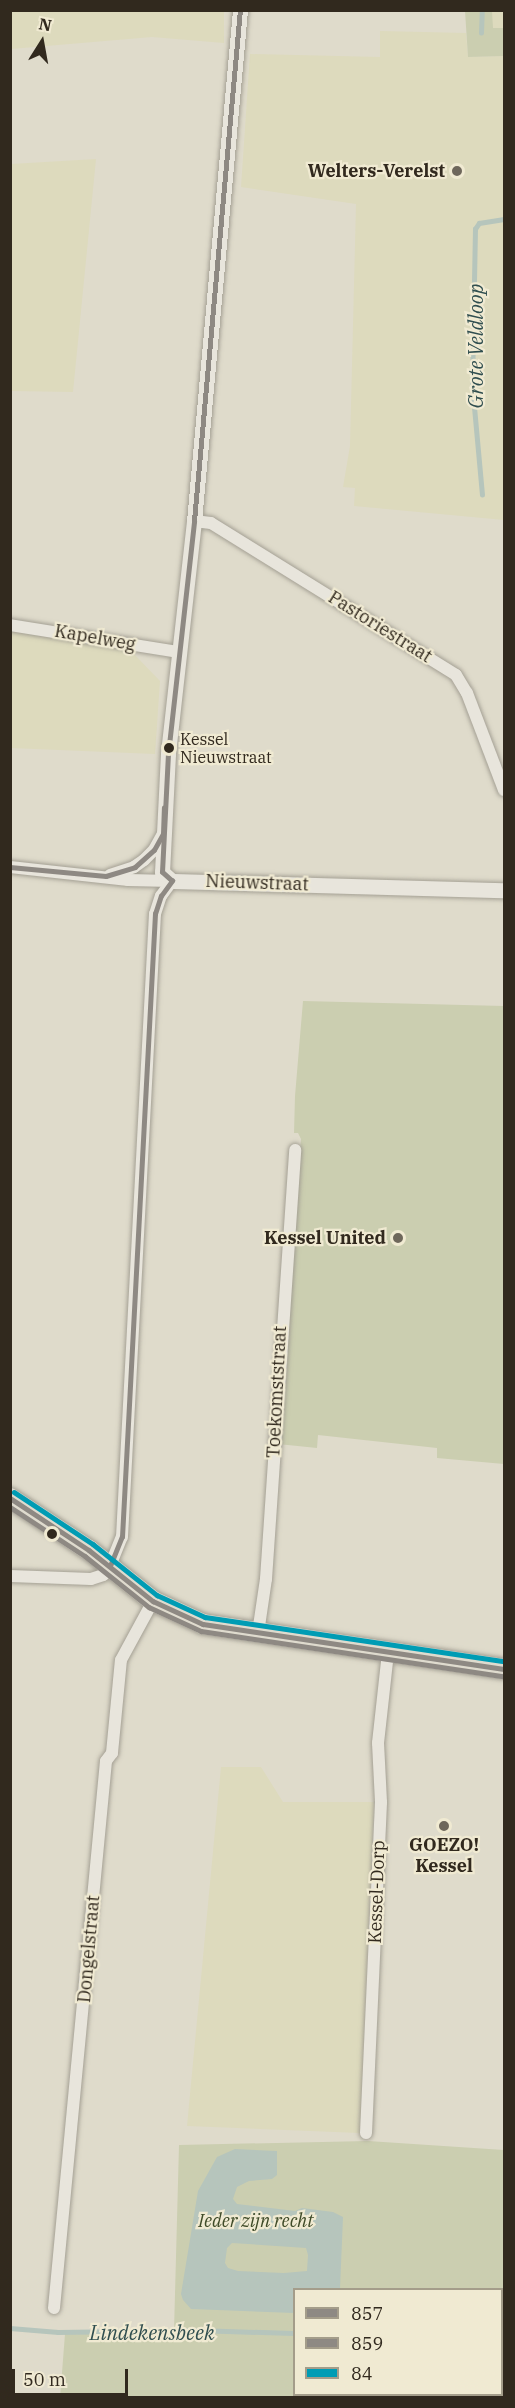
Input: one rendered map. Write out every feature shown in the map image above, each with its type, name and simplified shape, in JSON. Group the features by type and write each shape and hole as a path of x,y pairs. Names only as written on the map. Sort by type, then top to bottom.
{"main road":[{"path":"10,1498 110,1566 153,1601 203,1624 504,1669"}],"street":[{"path":"10,1576 91,1579 103,1575 110,1566 122,1537 155,914 161,896 172,881 162,872 163,834 178,652 194,521 240,10"},
{"name":"Pastoriestraat","path":"194,521 211,523 456,675 467,693 504,790"},
{"name":"Kapelweg","path":"10,625 178,652"},
{"path":"106,876 121,873 144,860 154,850 163,834"},
{"name":"Nieuwstraat","path":"10,867 128,880 504,890"},
{"name":"Toekomststraat","path":"258,1633 266,1579 295,1150"},
{"name":"Dongelstraat","path":"54,2308 106,1761 112,1753 121,1660 153,1601"},
{"name":"Kessel-Dorp","path":"366,2133 381,1802 378,1743 388,1652"}],"shaded area":[{"path":"11,10 224,11 224,43 152,37 11,49"},
{"path":"492,11 504,11 504,28 492,28"},
{"path":"380,31 466,33 468,57 504,56 504,520 354,506 355,488 343,487 350,446 356,204 241,187 250,54 380,57"},
{"path":"96,159 73,392 11,391 11,164"},
{"path":"10,630 61,636 131,651 160,681 155,754 11,748"},
{"path":"221,1767 261,1767 283,1802 374,1802 360,2133 187,2126"},
{"path":"235,2149 277,2151 277,2175 272,2179 249,2181 237,2187 233,2199 237,2204 295,2211 302,2208 333,2212 343,2217 340,2288 293,2288 293,2313 191,2309 181,2294 198,2191 217,2157","holes":["232,2243 306,2248 307,2271 284,2273 238,2271 228,2268 225,2263 227,2248"]},
{"path":"504,2387 504,2397 458,2396 503,2396"},
{"path":"351,2396 429,2396 429,2398 351,2398"}],"green space":[{"path":"465,11 492,11 493,28 504,28 504,56 468,57"},
{"name":"Kessel United","path":"303,1001 504,1006 504,1464 437,1458 437,1448 318,1435 317,1448 278,1444 301,1139 298,1133 294,1133"},
{"name":"Ieder zijn recht","path":"368,2141 504,2150 504,2387 503,2288 293,2288 293,2396 351,2397 60,2398 65,2334 174,2331 179,2145"}],"waterway":[{"path":"481,33 482,10"},
{"name":"Grote Veldloop","path":"482,495 472,385 475,229 479,223 504,219"},
{"name":"Lindekensbeek","path":"10,2328 58,2332 196,2330 293,2333"}],"transit line":[{"name":"857","path":"110,1566 122,1537 155,914 161,896 172,881 162,872 168,754 194,521 240,10"},
{"name":"857","path":"10,867 106,876 135,867 154,850 163,834 164,808"},
{"name":"84","path":"14,1492 93,1544 157,1595 205,1617 504,1661"},
{"name":"857","path":"10,1498 89,1550 153,1601 203,1624 504,1669"},
{"name":"859","path":"10,1507 85,1556 149,1607 201,1631 503,1676"}],"place":[{"name":"Welters-Verelst","path":"457,171"},
{"name":"Kessel Nieuwstraat","path":"169,748"},
{"name":"Kessel United","path":"398,1238"},
{"name":"GOEZO! Kessel","path":"444,1826"}]}
